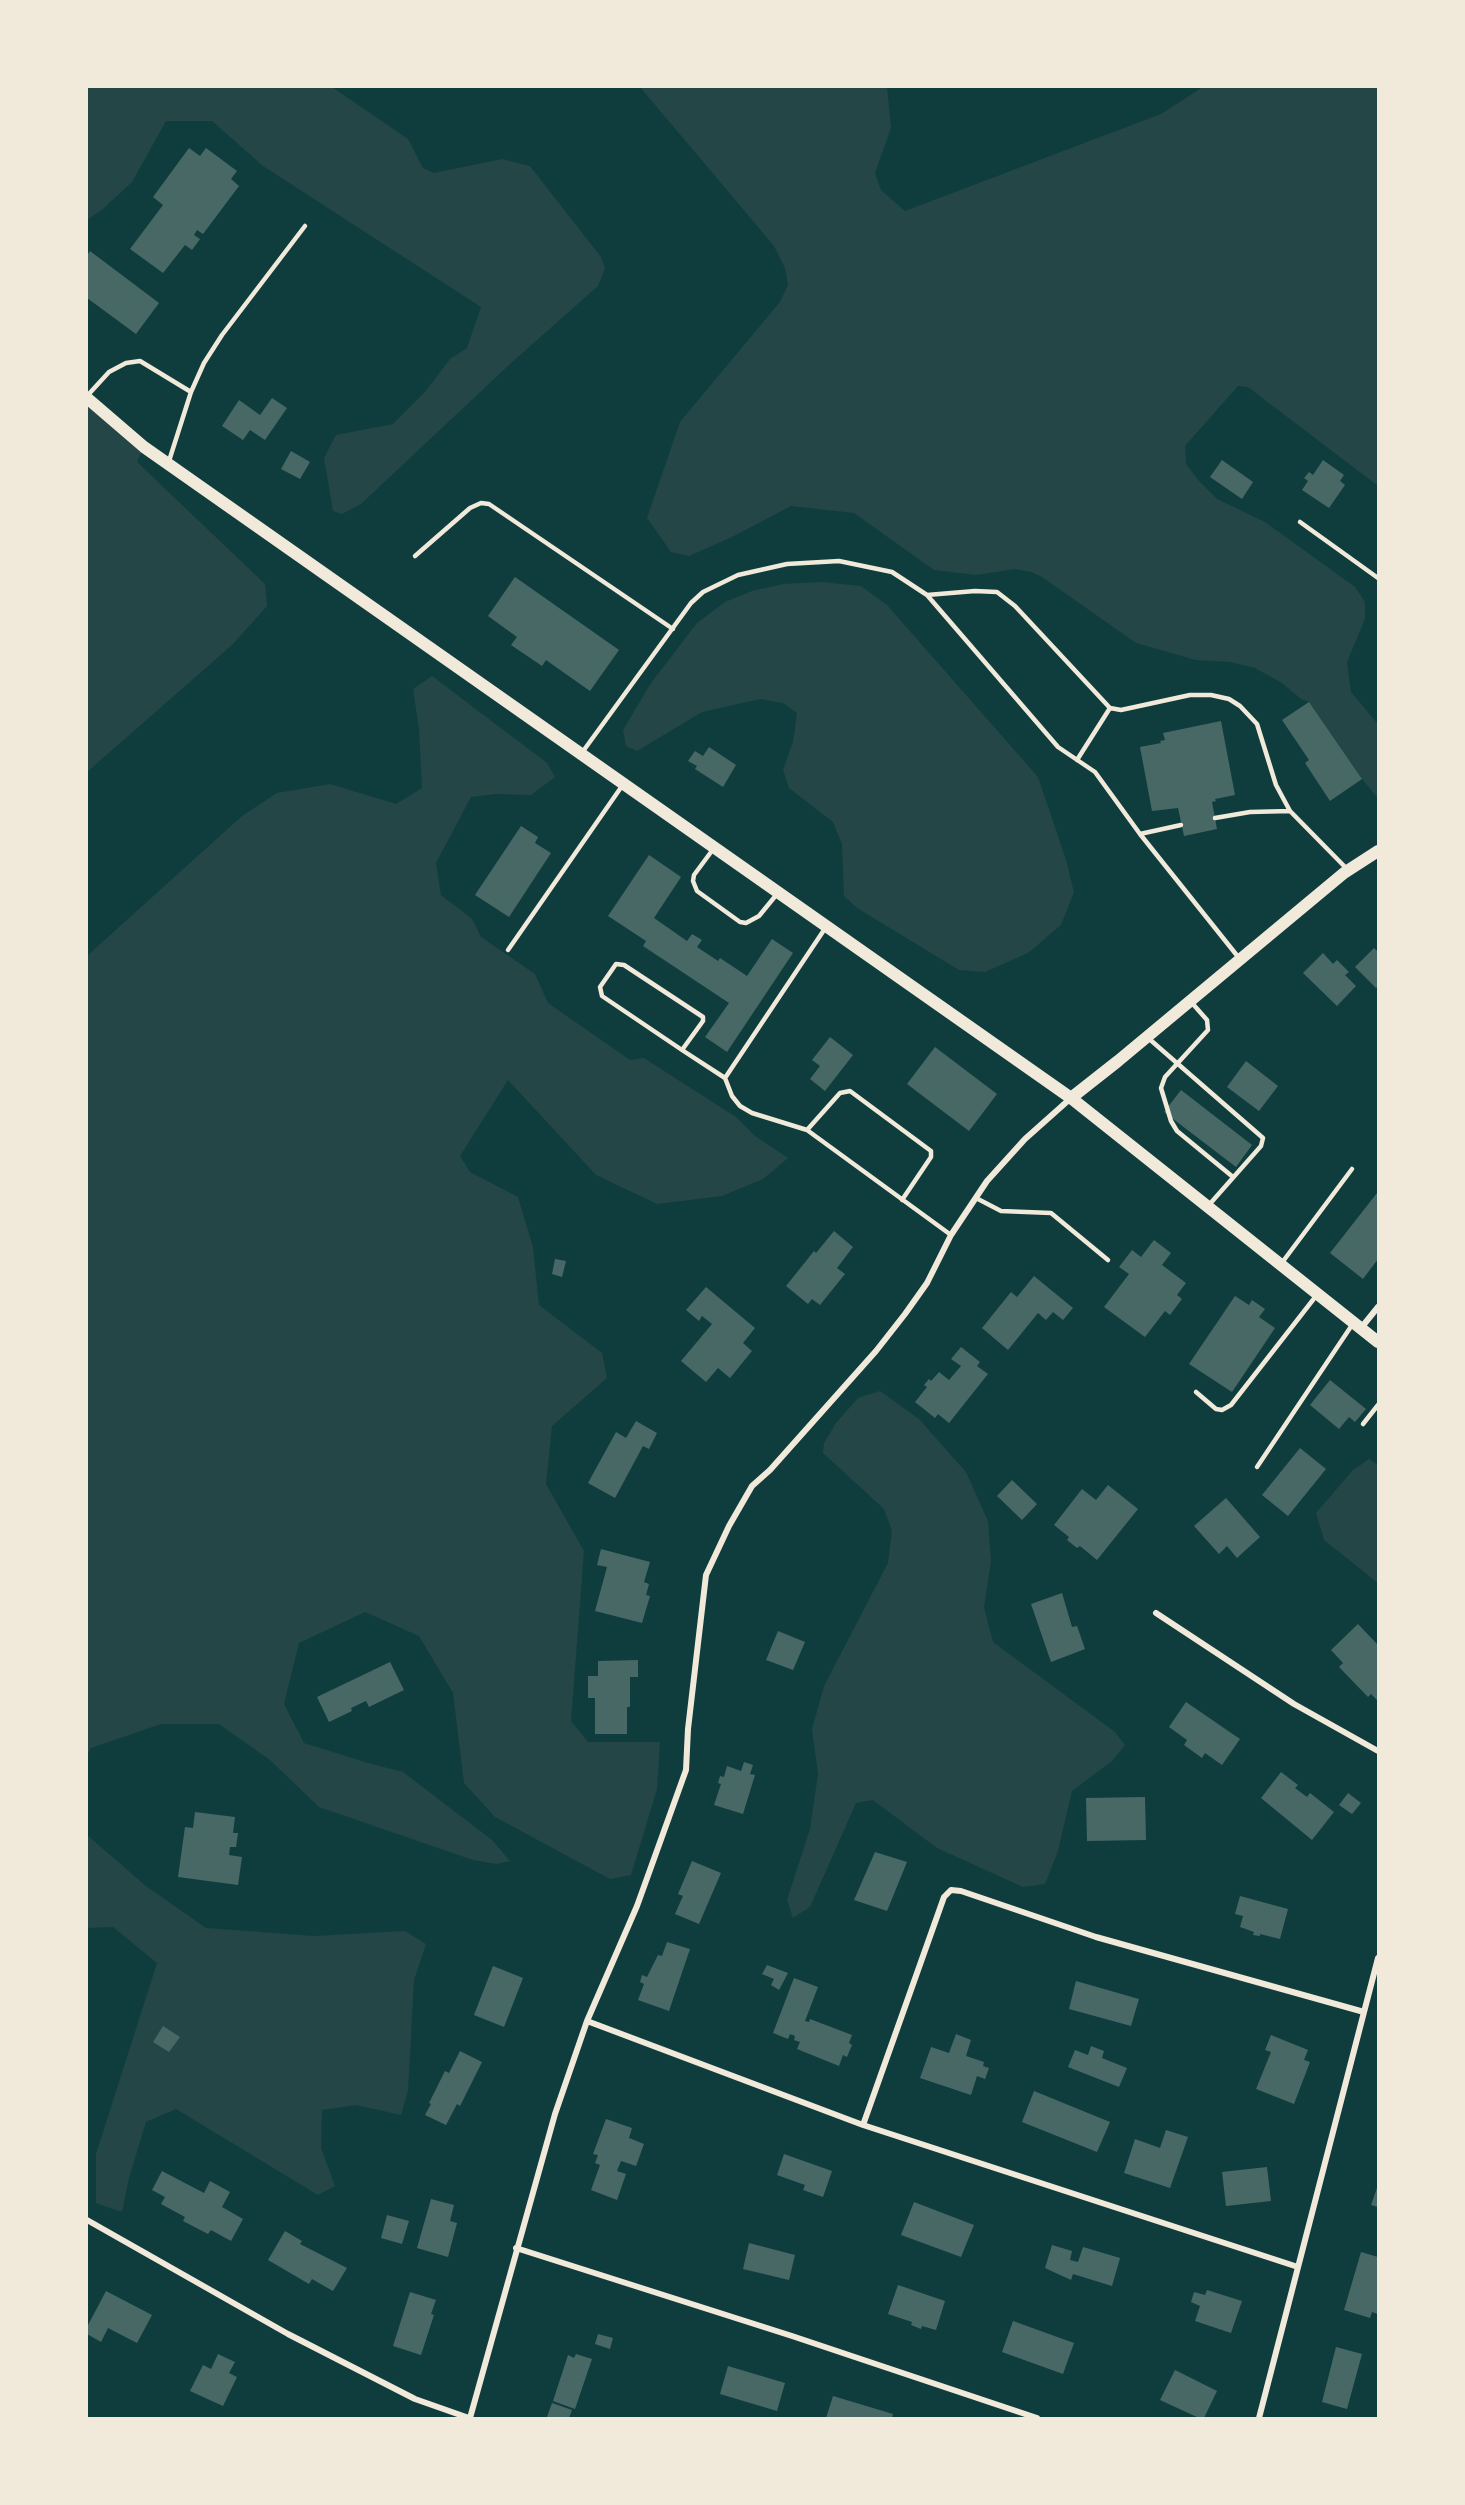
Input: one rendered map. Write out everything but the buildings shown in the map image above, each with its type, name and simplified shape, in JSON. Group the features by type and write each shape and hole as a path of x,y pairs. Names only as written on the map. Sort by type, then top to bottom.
{"main road":[{"path":"87,397 144,447 1071,1098 1378,1342"},
{"path":"1071,1098 1349,870 1378,851"}],"street":[{"path":"87,2220 309,2345 415,2399 469,2418 555,2114 587,2021 637,1906 686,1770 688,1728 706,1575 752,1486 869,1359 897,1323 927,1283 951,1235 987,1181 1025,1139 1071,1098"},
{"path":"1357,1325 1378,1307"},
{"path":"1156,1613 1294,1704 1378,1751"},
{"path":"863,2125 944,1897 951,1890 961,1891 1096,1937 1364,2013"},
{"path":"1259,2418 1378,1958"},
{"path":"587,2021 863,2125 1298,2267"},
{"path":"516,2248 792,2336 1037,2418"}],"lane":[{"path":"168,464 191,392 222,335 305,226"},
{"path":"87,397 109,372 126,363 140,361 191,392"},
{"path":"415,556 470,508 481,503 489,504 673,629"},
{"path":"1300,522 1378,578"},
{"path":"581,754 691,603 703,592 720,582 760,569 787,564 839,561 872,566 892,572 927,595 1058,747 1095,772 1140,834 1240,960"},
{"path":"927,595 975,591 997,592 1014,606 1110,708 1129,709 1190,695 1210,695 1229,699 1240,706 1257,724 1276,785 1290,811 1349,870"},
{"path":"1077,760 1110,708"},
{"path":"508,950 623,783"},
{"path":"1215,818 1250,812 1290,811"},
{"path":"1140,834 1182,825"},
{"path":"714,848 694,875 695,886 697,891 740,922 755,920 778,893"},
{"path":"725,1078 826,927"},
{"path":"682,1050 703,1021 703,1017 624,965 616,964 600,987 602,996 682,1050 725,1078 732,1096 740,1106 752,1113 807,1130 951,1235"},
{"path":"1190,1001 1207,1020 1209,1026 1165,1077 1161,1088 1173,1126 1233,1177"},
{"path":"1147,1037 1262,1135 1261,1146 1208,1206"},
{"path":"807,1130 840,1093 850,1091 903,1129 929,1149 931,1156 902,1200"},
{"path":"1281,1264 1352,1169"},
{"path":"976,1198 1001,1211 1051,1213 1108,1260"},
{"path":"1196,1392 1216,1409 1222,1410 1231,1405 1318,1294"},
{"path":"1257,1467 1357,1325"},
{"path":"1363,1424 1378,1405"}],"shaded area":[{"path":"87,87 332,87 408,139 423,168 434,173 502,159 530,166 601,257 605,268 598,286 510,364 361,504 342,514 333,511 324,458 336,435 393,424 425,392 450,359 467,348 481,307 263,166 212,121 166,121 132,182 87,220"},
{"path":"640,87 887,87 891,128 875,173 881,190 905,211 1161,114 1203,87 1378,87 1378,486 1248,387 1238,386 1185,446 1186,464 1217,499 1265,522 1355,587 1365,602 1365,619 1347,662 1351,692 1378,724 1378,798 1362,779 1309,702 1301,699 1282,683 1255,668 1230,662 1196,660 1136,643 1042,577 1031,572 1015,569 976,575 934,570 854,513 791,506 732,537 689,556 671,552 647,518 680,422 780,302 788,285 785,268 774,246"},
{"path":"87,398 144,447 137,462 265,584 267,606 232,645 87,772"},
{"path":"822,582 861,586 887,605 1038,777 1066,860 1074,892 1061,925 1028,953 985,972 959,970 857,908 844,896 842,844 833,822 789,788 783,770 793,742 797,713 783,703 760,699 702,712 637,751 626,746 623,730 651,683 697,623 725,602 752,591 783,584"},
{"path":"432,676 547,763 555,777 531,795 496,794 471,797 436,863 441,895 472,919 481,937 535,974 548,1003 630,1060 644,1058 736,1117 755,1136 788,1158 763,1179 722,1196 657,1204 596,1175 508,1080 460,1156 470,1172 518,1197 533,1247 539,1305 602,1353 607,1378 552,1426 546,1484 584,1551 571,1721 588,1742 660,1742 657,1789 631,1875 610,1879 495,1817 464,1783 453,1693 419,1636 365,1612 299,1643 284,1704 304,1743 403,1772 492,1840 510,1861 496,1864 473,1860 319,1807 270,1760 219,1724 161,1724 91,1748 87,1755 87,956 242,816 277,793 330,784 396,804 422,788 419,729 413,689"},
{"path":"880,1391 919,1419 966,1472 988,1521 991,1561 984,1607 993,1642 1115,1732 1125,1745 1112,1761 1072,1791 1058,1851 1045,1884 1023,1887 937,1848 873,1800 856,1803 810,1907 793,1918 787,1900 810,1829 818,1774 812,1729 824,1686 888,1563 892,1531 884,1509 823,1453 824,1443 836,1423 858,1398"},
{"path":"1369,1459 1378,1465 1378,1583 1324,1540 1316,1513 1353,1470"},
{"path":"87,1835 146,1886 206,1928 314,1936 405,1931 426,1944 414,1980 408,2091 401,2115 356,2105 322,2110 321,2148 335,2186 318,2195 176,2109 146,2122 129,2178 122,2212 96,2203 96,2154 157,1963 113,1927 87,1928"}]}
